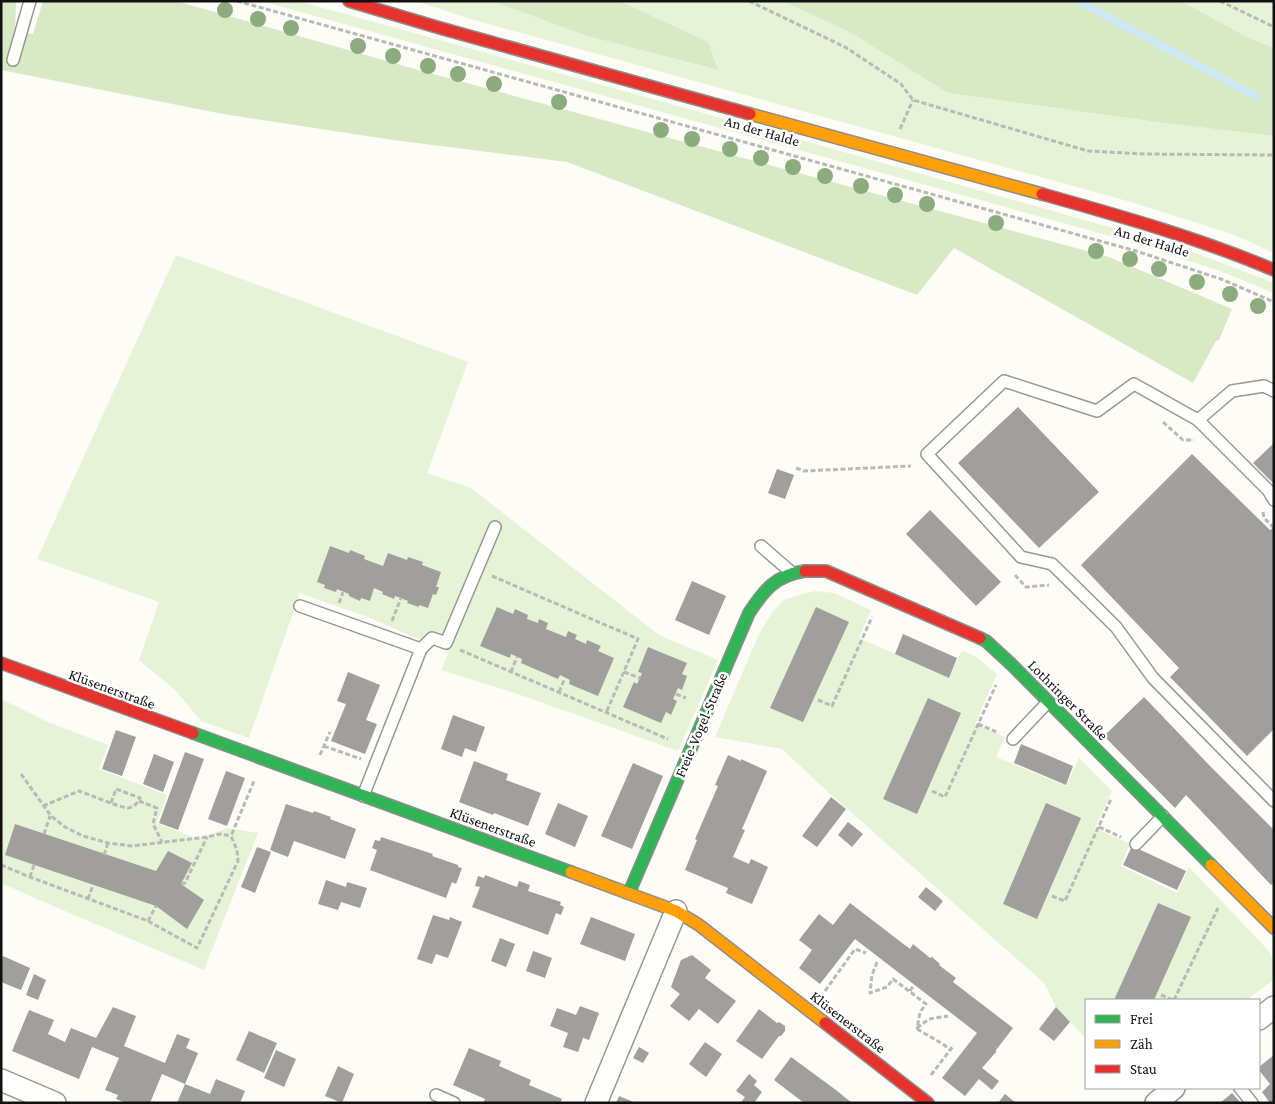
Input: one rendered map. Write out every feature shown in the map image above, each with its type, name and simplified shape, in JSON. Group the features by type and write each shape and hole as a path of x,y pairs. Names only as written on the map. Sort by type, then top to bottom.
{"street":[{"name":"An der Halde","path":"349,1 440,28 1109,213 1181,235 1274,270"},
{"name":"Lothringer Straße","path":"792,573 826,571 986,641 1274,928"},
{"name":"Freie-Vogel-Straße","path":"629,893 749,613 768,587 782,577 792,573"},
{"name":"Klüsenerstraße","path":"1,663 676,911 699,925 928,1103"},
{"path":"596,1103 676,911"},
{"path":"1260,1018 1274,1006"},
{"path":"1,1080 55,1103"},
{"path":"1156,1103 1173,1089"}],"lane":[{"path":"13,60 30,1"},
{"path":"1274,500 1268,490 1198,420 1134,384 1097,410 1004,381 927,454 1021,557 1052,564 1116,626 1153,678 1274,801"},
{"path":"1198,420 1232,391 1264,386 1274,391"},
{"path":"363,796 420,649 432,638 446,643 495,527"},
{"path":"761,546 792,573"},
{"path":"300,606 420,649"},
{"path":"1013,739 1049,702"},
{"path":"1136,844 1163,816"},
{"path":"1241,1089 1252,1103"},
{"path":"436,1095 454,1103"}],"path":[{"name":"An der Halde","path":"237,1 1136,251 1221,279 1274,302"},
{"path":"749,1 844,47 901,84 913,100 1088,151 1144,154 1274,155"},
{"path":"1220,1 1274,27"},
{"path":"890,152 913,100"},
{"path":"796,468 804,471 911,466"},
{"path":"477,570 638,639 606,713"},
{"path":"818,700 832,706 882,595"},
{"path":"386,637 401,598"},
{"path":"467,653 691,749"},
{"path":"511,672 517,657"},
{"path":"932,790 945,796 999,678 1011,664"},
{"path":"624,672 640,678"},
{"path":"559,692 565,678"},
{"path":"978,724 995,731"},
{"path":"324,746 376,765"},
{"path":"1,865 148,921 197,948 238,861 237,850 231,836 263,759"},
{"path":"20,774 51,816 65,827 77,833 108,844 132,846 220,834 231,836"},
{"path":"1052,896 1066,901 1114,794 1126,780"},
{"path":"111,802 116,789 140,798 139,801 157,808 154,824 162,842"},
{"path":"43,806 79,790 122,807 129,808 139,801"},
{"path":"44,834 51,816"},
{"path":"1099,827 1123,838"},
{"path":"181,884 185,883 207,837"},
{"path":"104,855 108,844"},
{"path":"30,877 34,865"},
{"path":"88,899 93,885"},
{"path":"1173,999 1221,901 1233,887"},
{"path":"148,921 156,906"},
{"path":"810,1011 855,949 866,952"},
{"path":"877,962 872,975 870,993 887,987 893,979 910,991 926,1004 920,1012 917,1028"},
{"path":"910,991 914,985"},
{"path":"1161,995 1171,999"},
{"path":"917,1028 929,1019 948,1016"},
{"path":"917,1028 950,1050"},
{"path":"917,1094 954,1045"}],"green space":[{"path":"1,1 16,1 15,31 33,34 43,1 176,1 415,69 1109,257 1232,309 1219,340 1216,341 1193,383 954,248 917,295 567,162 393,140 223,114 1,70"},
{"path":"261,1 298,1 1180,247 1274,283 1274,293 1220,271 1128,241"},
{"path":"416,1 492,1 587,36 717,70 707,42 620,1 783,1 851,33 948,93 1274,136 1274,253 1232,234 1131,202 467,18"},
{"path":"492,1 620,1 708,42 718,70 587,36"},
{"path":"783,1 1181,1 1251,39 1274,48 1274,136 948,93 851,33"},
{"path":"1181,1 1274,2 1274,48 1251,39"},
{"path":"176,255 468,362 427,473 471,488 659,635 718,660 678,751 512,692 441,670 449,652 370,618 300,593 249,738 201,721 176,691 139,660 159,602 37,559"},
{"path":"816,591 834,593 871,610 859,638 949,678 962,650 976,657 997,674 975,724 1005,737 996,757 1066,786 1079,758 1112,791 1095,828 1130,844 1121,866 1177,893 1189,867 1268,950 1273,965 1272,981 1247,999 1085,999 1085,1038 1056,1007 1044,983 782,749 715,737 759,634 773,611 784,600"},
{"path":"1,699 48,722 108,745 99,769 167,795 157,823 198,839 228,828 258,833 204,970 1,883"}],"building":[{"path":"1018,407 1099,492 1039,548 958,463"},
{"path":"1274,443 1274,484 1253,463"},
{"path":"1192,454 1270,530 1274,527 1274,729 1247,756 1170,677 1179,668 1081,565"},
{"path":"777,469 794,475 785,499 768,493"},
{"path":"930,510 1001,582 976,606 906,534"},
{"path":"330,546 349,553 350,550 365,556 364,559 383,566 388,553 407,560 408,557 423,562 422,565 441,572 436,587 439,587 436,595 433,594 428,608 407,603 408,601 395,596 394,599 374,588 370,601 361,598 360,601 337,589 336,592 324,588 325,585 317,582"},
{"path":"692,581 726,596 709,635 675,620"},
{"path":"497,607 513,614 515,609 528,615 527,619 538,623 539,619 548,623 546,629 566,637 568,631 577,635 575,639 586,644 587,640 601,646 598,651 614,658 598,696 569,684 570,680 560,675 558,679 521,663 522,659 511,654 510,658 480,646"},
{"path":"816,607 849,622 803,722 770,708"},
{"path":"903,634 957,658 949,678 895,654"},
{"path":"648,647 687,663 682,674 687,676 682,690 678,688 673,699 677,701 671,715 666,712 661,723 623,707 634,682 637,684 642,673 638,672"},
{"path":"348,672 380,685 366,720 377,724 365,754 331,741 346,704 337,701"},
{"path":"1144,697 1274,830 1274,882 1271,885 1186,795 1175,808 1104,736"},
{"path":"928,698 961,713 917,814 883,799"},
{"path":"453,715 485,727 476,752 465,748 462,757 441,749"},
{"path":"116,730 136,737 122,776 102,769"},
{"path":"1021,744 1073,766 1066,785 1014,763"},
{"path":"185,752 204,759 178,830 159,823"},
{"path":"154,754 174,762 163,792 143,784"},
{"path":"728,755 767,771 742,829 745,830 733,857 749,864 751,859 768,867 752,904 726,893 728,888 685,870 697,840 695,839 718,786 715,785"},
{"path":"474,761 508,774 506,780 541,793 528,826 459,802"},
{"path":"633,763 663,776 632,849 601,836"},
{"path":"226,771 245,778 227,826 208,819"},
{"path":"831,797 846,809 817,847 802,836"},
{"path":"558,803 588,816 575,847 545,834"},
{"path":"1046,803 1081,818 1037,919 1003,904"},
{"path":"286,804 331,817 330,819 356,829 345,859 294,841 288,857 270,850"},
{"path":"848,822 863,834 852,847 838,835"},
{"path":"15,824 156,871 168,851 192,863 181,884 204,900 187,929 156,906 5,855"},
{"path":"381,837 433,854 432,856 462,868 456,884 452,882 446,898 370,870 377,850 372,848 375,840 380,841"},
{"path":"1132,846 1186,871 1177,890 1123,865"},
{"path":"257,847 271,852 255,893 241,887"},
{"path":"485,875 517,887 519,881 530,885 528,891 561,902 560,905 564,907 561,915 556,913 548,935 472,907 480,887 475,886 478,876 484,878"},
{"path":"326,880 346,887 347,882 367,888 360,908 341,902 338,910 318,904"},
{"path":"926,887 943,901 935,911 918,897"},
{"path":"850,903 910,949 913,944 930,958 932,957 956,978 953,982 1013,1028 982,1068 999,1081 992,1090 979,1079 965,1096 942,1078 977,1033 855,939 820,984 799,968 812,950 799,940 819,914 833,925"},
{"path":"1158,903 1191,917 1154,999 1114,999"},
{"path":"433,915 449,920 450,917 462,922 448,958 436,954 432,964 417,959"},
{"path":"591,917 635,934 625,961 580,944"},
{"path":"500,938 515,944 506,967 491,961"},
{"path":"533,951 552,958 545,978 526,971"},
{"path":"692,955 711,970 705,978 736,1001 718,1024 699,1009 689,1021 670,1006 680,994 671,987 681,960"},
{"path":"3,956 30,968 21,990 1,982 1,960"},
{"path":"34,974 46,980 38,1000 26,995"},
{"path":"580,1006 599,1013 589,1040 583,1038 578,1052 563,1047 568,1033 550,1026 557,1008 576,1015"},
{"path":"113,1007 136,1016 124,1046 165,1063 177,1034 190,1039 186,1048 198,1053 185,1084 162,1074 150,1103 126,1103 116,1099 118,1095 105,1090 119,1058 92,1047 79,1079 12,1051 29,1010 54,1020 48,1034 65,1042 71,1028 96,1038"},
{"path":"1056,1007 1070,1022 1054,1041 1039,1029"},
{"path":"759,1009 777,1023 779,1022 785,1026 785,1031 762,1059 736,1041"},
{"path":"249,1031 277,1043 264,1073 236,1060"},
{"path":"705,1042 722,1054 706,1077 689,1064"},
{"path":"639,1047 649,1053 643,1063 633,1058"},
{"path":"469,1048 501,1061 499,1066 531,1080 529,1085 562,1099 560,1103 483,1103 485,1099 453,1085"},
{"path":"276,1050 296,1059 284,1087 264,1078"},
{"path":"1274,1055 1274,1103 1270,1103 1262,1092 1270,1084 1260,1071 1260,1066"},
{"path":"791,1057 852,1103 804,1103 774,1080"},
{"path":"338,1066 354,1074 342,1103 325,1096"},
{"path":"749,1074 757,1081 754,1085 762,1092 754,1103 743,1103 741,1102 745,1097 736,1091"},
{"path":"216,1079 245,1091 240,1103 177,1103 185,1084 210,1094"},
{"path":"1232,1093 1241,1103 1220,1103"},
{"path":"1005,1094 1016,1103 998,1103"},
{"path":"619,1096 636,1103 616,1103"}],"waterway":[{"path":"1078,1 1256,96"}],"traffic: fast":[{"path":"629,893 749,613 760,597 778,580 805,571"},
{"path":"980,638 986,641 1011,664 1211,865"},
{"path":"193,733 571,872"}],"traffic: slow":[{"path":"750,114 1042,194"},
{"path":"1211,865 1274,928"},
{"path":"571,872 676,911 699,925 825,1023"}],"traffic: jam":[{"path":"349,1 750,114"},
{"path":"1042,194 1130,219 1246,258 1274,270"},
{"path":"805,571 826,571 980,638"},
{"path":"1,663 193,733"},
{"path":"825,1023 928,1103"}]}
